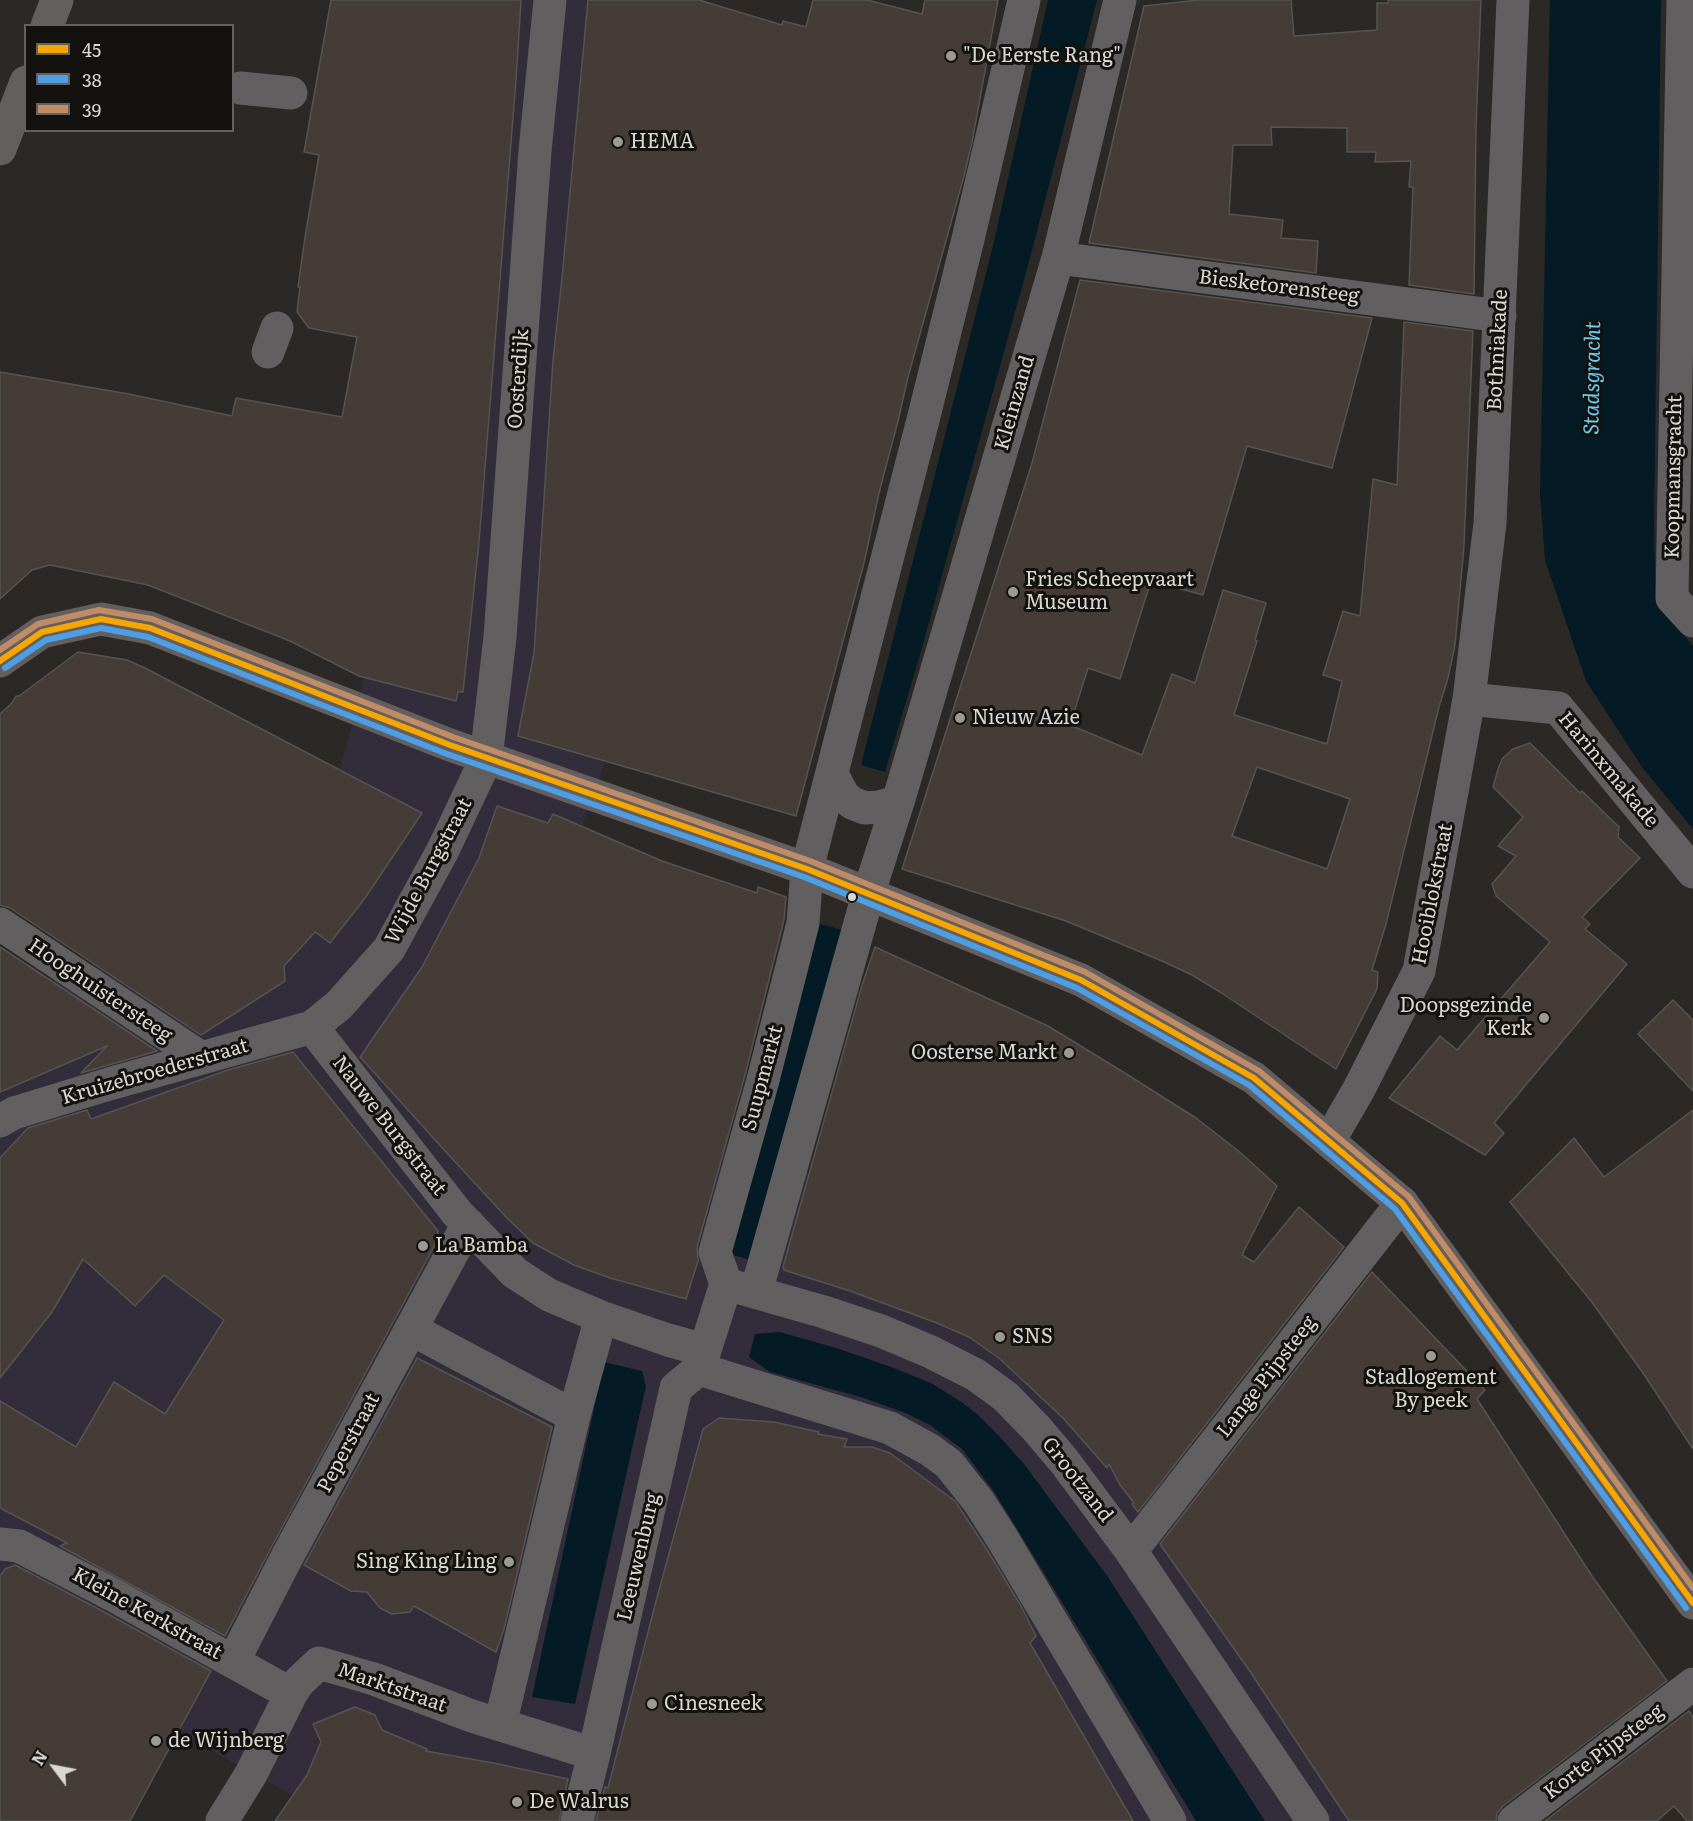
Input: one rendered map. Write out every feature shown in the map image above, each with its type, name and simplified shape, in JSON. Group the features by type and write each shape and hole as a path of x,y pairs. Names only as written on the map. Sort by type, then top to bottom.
{"main road":[{"path":"48,24 57,0"},
{"path":"0,149 24,87"},
{"path":"0,661 42,632 91,621 101,619 150,628 486,759 807,869 1081,980 1254,1078 1402,1203 1693,1603"}],"street":[{"name":"Oosterdijk","path":"486,759 500,637 535,163 550,0"},
{"path":"807,869 969,235 1024,0"},
{"name":"Kleinzand","path":"868,895 898,802 1058,258 1120,0"},
{"name":"Bothniakade","path":"1469,699 1490,523 1513,0"},
{"name":"Koopmansgracht","path":"1683,0 1672,598 1693,621"},
{"path":"240,88 291,93"},
{"name":"Biesketorensteeg","path":"1058,258 1500,316"},
{"name":"Harinxmakade","path":"1469,699 1558,708 1693,872"},
{"name":"Hooiblokstraat","path":"1329,1141 1359,1089 1419,971 1469,699"},
{"name":"Wijde Burgstraat","path":"312,1027 339,1005 389,949 443,850 486,759"},
{"path":"832,774 843,795 852,803 865,808 898,802"},
{"name":"Suupmarkt","path":"741,1288 715,1252 763,1080 802,922 807,869"},
{"path":"868,895 741,1288 701,1359 890,1428 921,1444 949,1464 979,1502 1002,1538 1170,1821"},
{"name":"Hooghuistersteeg","path":"0,924 200,1058"},
{"name":"Kruizebroederstraat","path":"1,1118 312,1027"},
{"name":"Nauwe Burgstraat","path":"312,1027 450,1204 514,1273 549,1294 601,1317 668,1340 701,1359"},
{"name":"Lange Pijpsteeg","path":"1131,1551 1402,1203"},
{"name":"Peperstraat","path":"233,1662 287,1557 468,1224"},
{"name":"Grootzand","path":"741,1288 881,1331 931,1352 976,1375 1006,1397 1064,1461 1131,1551 1313,1821"},
{"path":"594,1754 486,1720 601,1317"},
{"path":"411,1329 574,1416"},
{"name":"Leeuwenburg","path":"577,1821 676,1388 701,1359"},
{"name":"Kleine Kerkstraat","path":"0,1544 19,1546 115,1596 291,1694"},
{"name":"Marktstraat","path":"222,1821 251,1774 291,1694 298,1683 319,1663 374,1679 486,1720"},
{"name":"Korte Pijpsteeg","path":"1514,1821 1693,1684"}],"shaded area":[{"path":"411,0 693,0 618,726 509,1028 641,1108 891,1204 1100,1333 1282,1551 1483,1821 489,1821 327,1814 0,1635 0,996 14,987 129,954 338,777 371,651"}],"water":[{"path":"1048,0 1097,0 1030,258 885,772 861,765 993,246"},
{"name":"Stadsgracht","path":"1550,0 1661,0 1654,528 1656,603 1693,646 1693,829 1642,767 1586,681 1545,560 1540,494"},
{"path":"817,923 842,930 751,1260 728,1254"},
{"path":"780,1332 836,1348 931,1383 963,1403 1000,1437 1024,1464 1108,1577 1265,1821 1196,1821 995,1493 962,1449 930,1425 908,1414 864,1398 770,1372 749,1357 755,1334"},
{"path":"604,1362 642,1371 646,1386 575,1704 532,1697"}],"building":[{"path":"331,0 521,0 479,542 463,692 458,692 456,701 359,676 290,641 148,585 50,565 32,570 0,599 0,372 129,394 232,416 236,398 342,417 357,337 309,328 297,312 305,237 319,155 304,152"},
{"path":"588,0 699,0 782,25 783,21 806,27 813,0 867,0 922,14 925,0 998,0 964,176 908,377 864,563 796,816 518,736 534,653 553,360"},
{"path":"1198,0 1291,0 1294,36 1377,30 1377,3 1388,3 1388,0 1481,0 1476,127 1474,294 1409,285 1413,187 1409,187 1411,161 1375,162 1376,152 1347,152 1347,128 1271,127 1272,145 1233,145 1229,214 1283,220 1281,238 1318,241 1316,273 1089,243 1144,6"},
{"path":"1080,280 1372,318 1332,468 1247,446 1203,595 1151,581 1120,679 1088,668 1070,725 1142,755 1172,674 1195,683 1223,590 1266,603 1234,715 1327,744 1342,681 1323,675 1343,611 1360,616 1373,479 1397,485 1404,322 1473,331 1464,546 1455,645 1386,924 1372,970 1378,972 1377,989 1336,1069 1220,992 1162,961 1066,921 902,869 1032,463","holes":["1257,767 1350,799 1327,869 1232,836"]},
{"path":"78,652 127,660 145,668 422,813 365,898 330,943 315,932 284,966 285,981 201,1035 10,908 0,905 0,714 16,696"},
{"path":"1530,743 1580,793 1582,791 1619,827 1618,837 1640,858 1582,917 1590,924 1585,929 1627,964 1494,1123 1504,1133 1485,1155 1389,1098 1440,1036 1457,1050 1550,942 1496,896 1492,884 1516,856 1498,846 1523,817 1493,787 1503,758 1513,749"},
{"path":"497,806 548,823 553,814 662,861 757,893 758,887 786,897 784,920 745,1075 697,1247 698,1261 686,1299 610,1278 574,1265 533,1243 507,1218 360,1057 422,967 479,858"},
{"path":"0,947 157,1051 81,1073 107,1046 0,1092"},
{"path":"875,947 1048,1026 1196,1118 1241,1153 1277,1186 1242,1255 1254,1262 1299,1207 1344,1247 1138,1512 1109,1464 1107,1468 1063,1418 1000,1359 969,1337 850,1291 784,1270 862,985"},
{"path":"1673,1000 1693,1020 1693,1091 1638,1034"},
{"path":"293,1052 438,1231 437,1241 225,1636 60,1546 67,1543 0,1508 0,1401 76,1447 114,1382 165,1414 224,1320 164,1275 135,1306 83,1259 52,1312 0,1378 0,1158 28,1128 87,1110 91,1119 228,1070"},
{"path":"1693,1110 1693,1449 1643,1373 1591,1301 1510,1202 1574,1138 1604,1177"},
{"path":"1372,1272 1485,1390 1477,1399 1592,1576 1667,1681 1503,1806 1497,1813 1496,1821 1349,1821 1249,1670 1160,1544"},
{"path":"417,1358 552,1427 504,1629 496,1652 414,1606 410,1612 392,1614 380,1608 367,1592 351,1591 304,1565"},
{"path":"719,1418 774,1422 847,1439 844,1447 872,1447 890,1453 955,1501 1021,1606 1036,1636 1030,1643 1133,1821 596,1821 605,1787 608,1788 703,1429"},
{"path":"15,1565 211,1671 130,1821 0,1821 0,1576 5,1569"},
{"path":"355,1707 375,1715 382,1730 427,1749 426,1751 568,1779 559,1821 275,1821 307,1775 321,1742 313,1724"},
{"path":"1689,1711 1693,1717 1693,1821 1687,1821 1674,1806 1657,1821 1545,1821"}],"transit line":[{"name":"39","path":"0,650 38,624 99,610 152,619 453,737 810,861 1085,972 1259,1071 1409,1197 1693,1588"},
{"name":"45","path":"0,661 42,632 101,619 150,628 450,745 807,869 1081,980 1254,1078 1402,1203 1693,1603"},
{"name":"38","path":"5,668 46,640 101,628 148,637 447,754 804,877 1077,988 1249,1085 1395,1209 1686,1608"}],"place":[{"name":"\"De Eerste Rang\"","path":"951,56"},
{"name":"HEMA","path":"618,142"},
{"name":"Fries Scheepvaart Museum","path":"1013,592"},
{"name":"Nieuw Azie","path":"960,718"},
{"name":"Doopsgezinde Kerk","path":"1544,1018"},
{"name":"Oosterse Markt","path":"1069,1053"},
{"name":"La Bamba","path":"423,1246"},
{"name":"SNS","path":"1000,1337"},
{"name":"Stadlogement By peek","path":"1431,1356"},
{"name":"Sing King Ling","path":"509,1562"},
{"name":"Cinesneek","path":"652,1704"},
{"name":"de Wijnberg","path":"156,1741"},
{"name":"De Walrus","path":"517,1802"}]}
